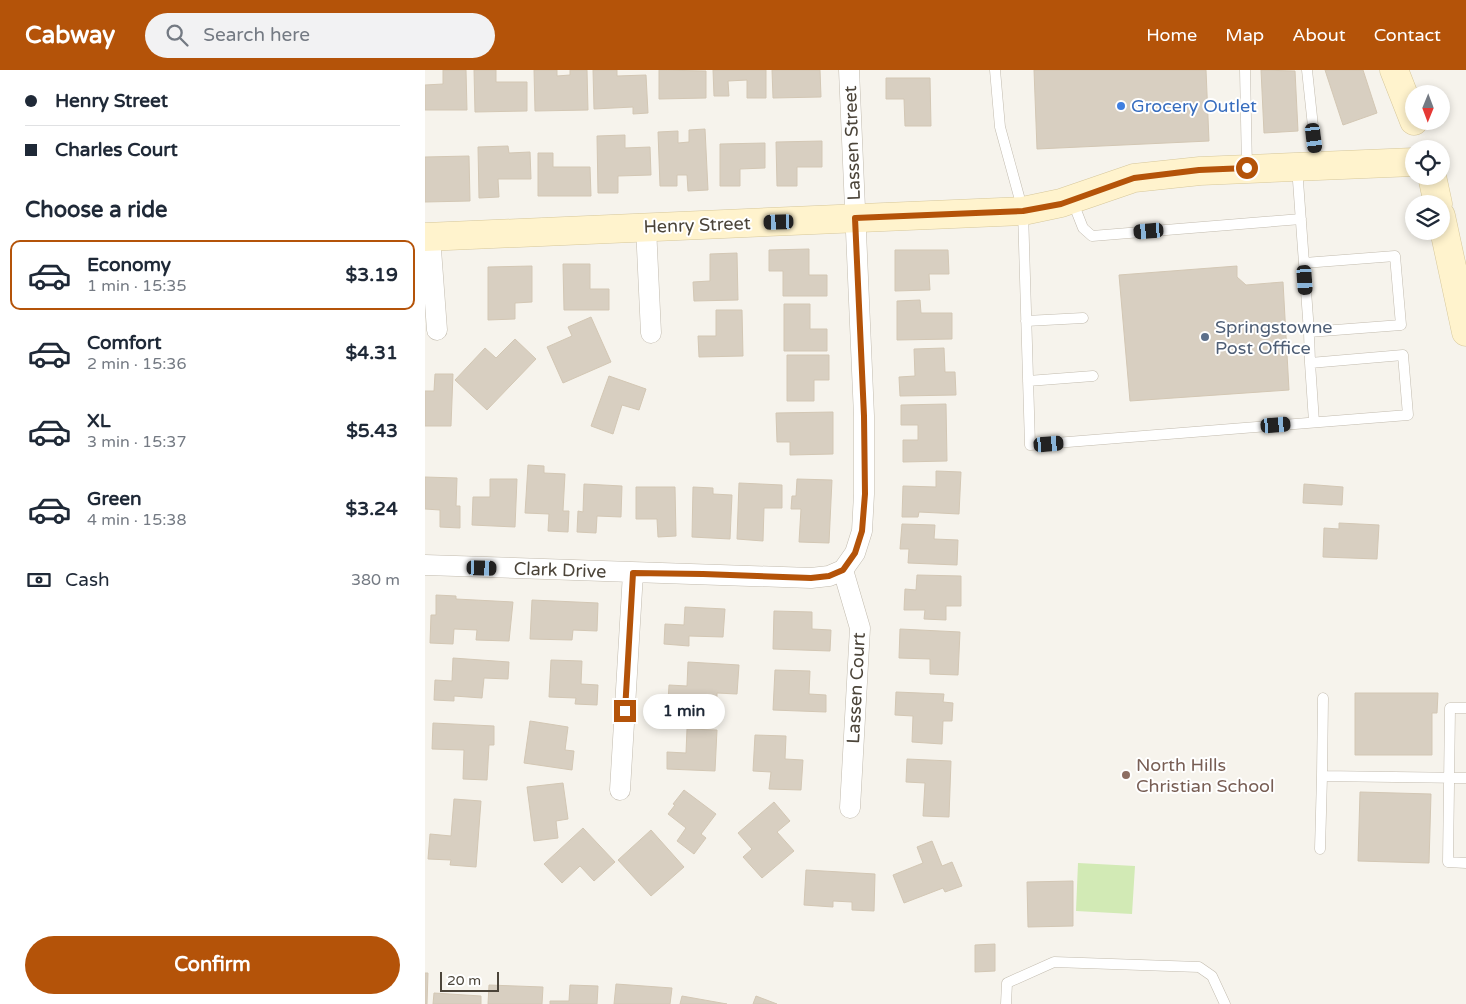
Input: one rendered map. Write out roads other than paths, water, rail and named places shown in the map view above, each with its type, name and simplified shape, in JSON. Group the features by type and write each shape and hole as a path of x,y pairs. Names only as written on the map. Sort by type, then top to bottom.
{"street":[{"name":"Lassen Street","path":"843,570 855,553 862,531 865,494 864,416 849,70"},
{"path":"1394,70 1405,98"},
{"name":"Henry Street","path":"428,236 1023,211 1061,204 1134,178 1199,170 1405,162"},
{"path":"646,227 651,333"},
{"path":"428,236 437,330"},
{"path":"1446,240 1466,332"},
{"name":"Clark Drive","path":"425,565 811,578 829,576 843,570"},
{"name":"Lassen Court","path":"843,570 860,628 850,808"},
{"path":"620,790 633,573"}],"lane":[{"path":"995,70 1000,127 1023,211 1030,445 1408,415 1403,355 1310,363"},
{"path":"1245,70 1247,168"},
{"path":"1307,70 1307,166 1301,219 1314,422"},
{"path":"1072,200 1083,228 1093,236 1301,219"},
{"path":"1304,263 1395,256 1401,325 1309,332"},
{"path":"1026,321 1083,318"},
{"path":"1028,381 1093,376"},
{"path":"1320,850 1323,698"},
{"path":"1466,708 1450,708 1448,862 1466,863"},
{"path":"1322,776 1466,778"},
{"path":"1006,1004 1007,983 1054,962 1199,966 1212,976 1225,1004"}],"place":[{"name":"Grocery Outlet","path":"1121,106"},
{"name":"Springstowne Post Office","path":"1205,337"},
{"name":"North Hills Christian School","path":"1126,775"}]}
